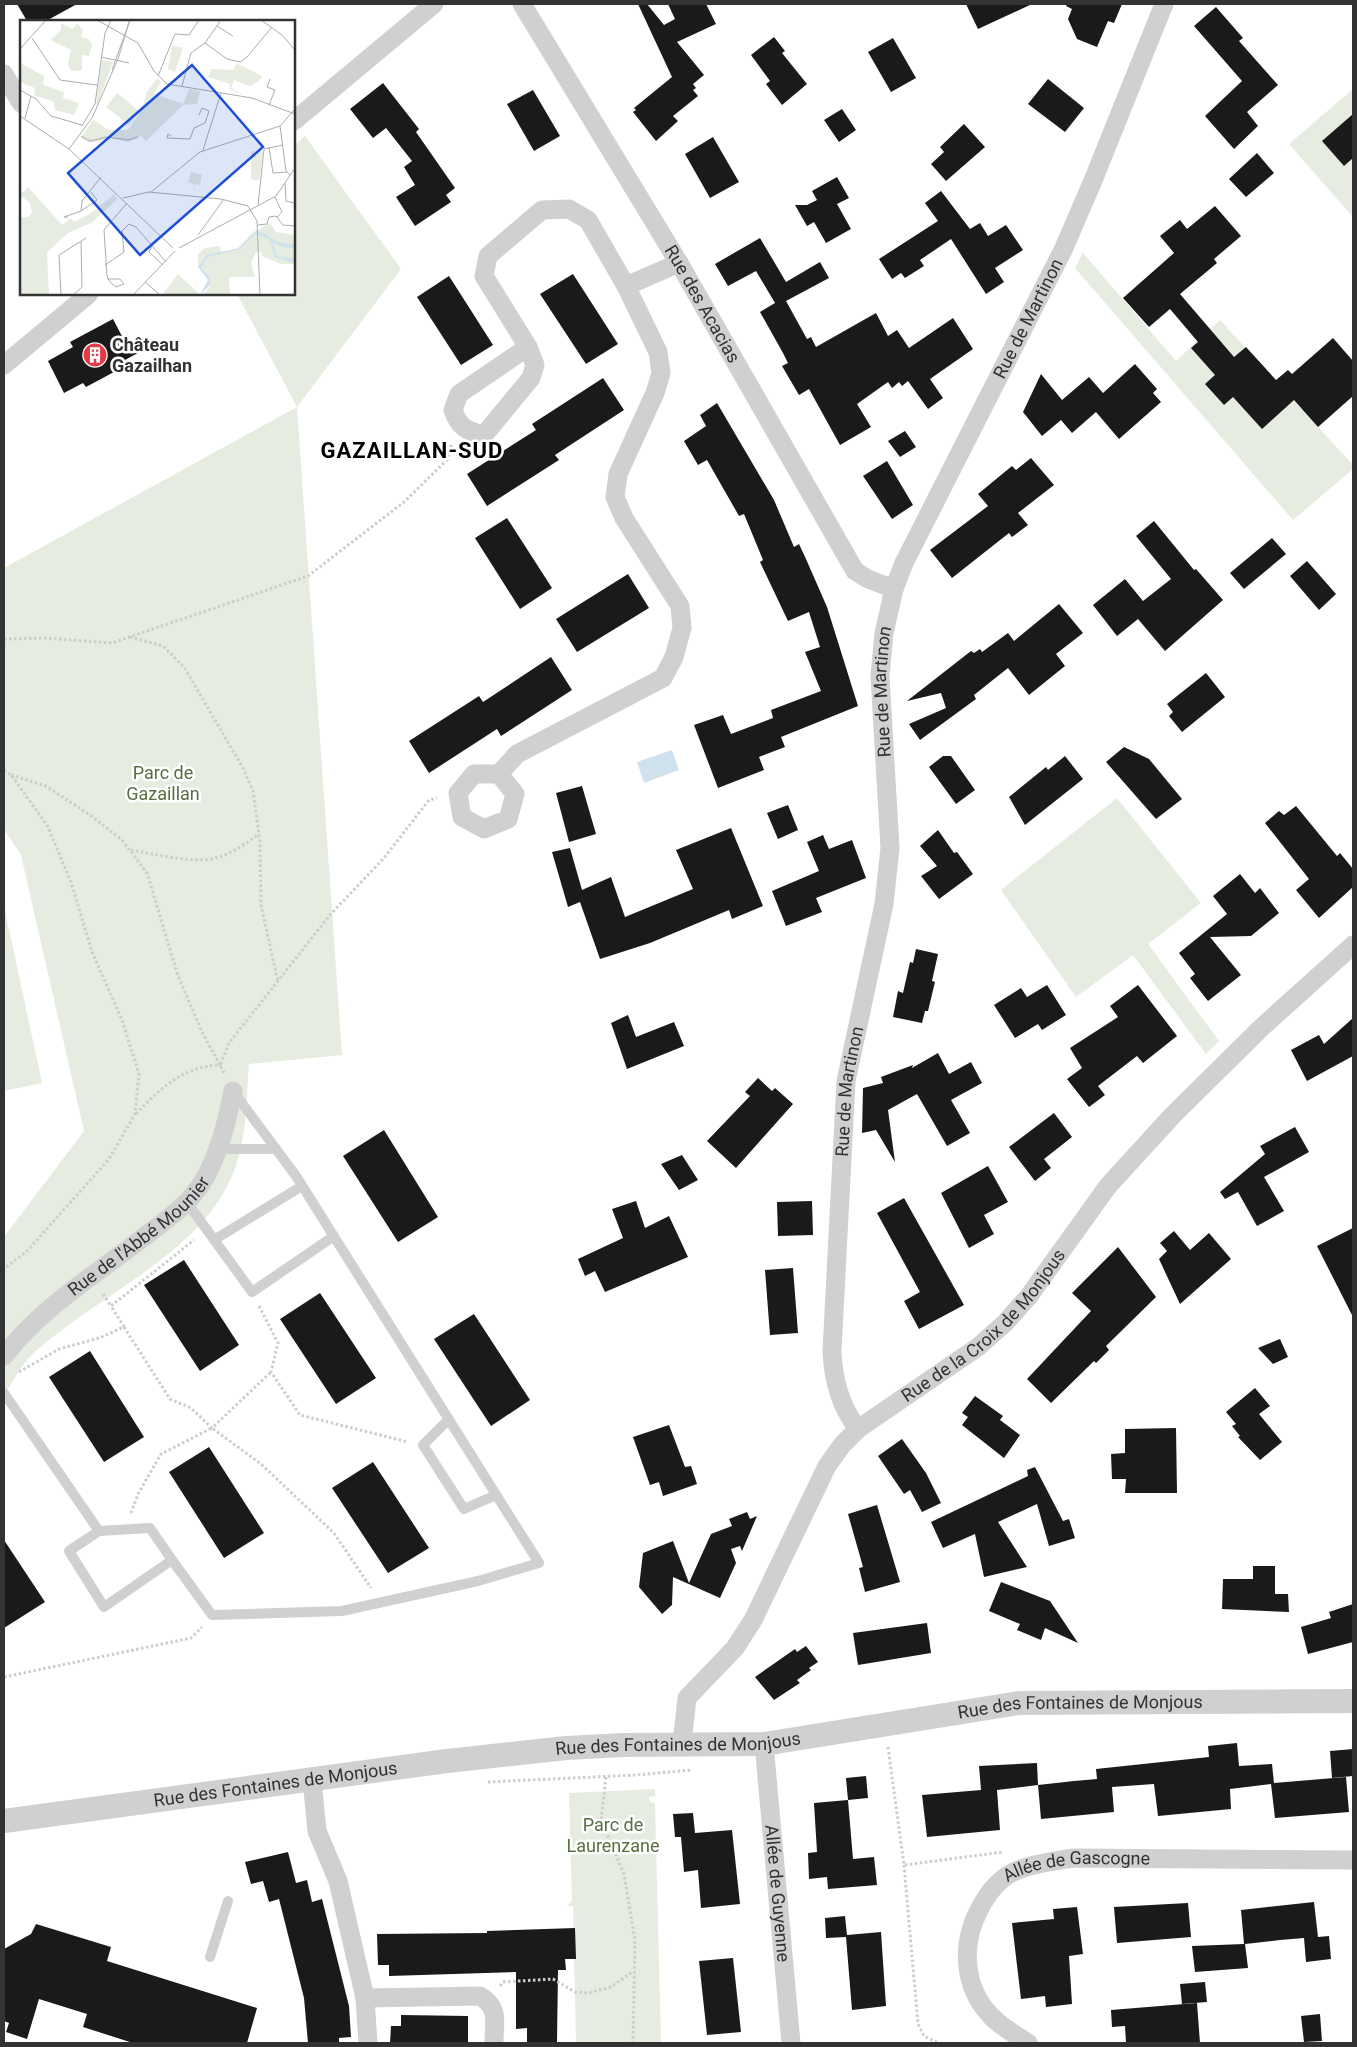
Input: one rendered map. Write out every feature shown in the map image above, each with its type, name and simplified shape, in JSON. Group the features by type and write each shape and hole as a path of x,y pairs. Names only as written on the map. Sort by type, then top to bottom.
{"street":[{"path":"295,120 434,4"},
{"name":"Rue des Acacias","path":"522,4 679,263 855,571 868,579 894,589"},
{"name":"Rue de Martinon","path":"858,1429 850,1419 836,1386 832,1351 846,1081 884,904 888,876 890,848 880,676 884,633 894,589 913,543 1063,250 1164,4"},
{"path":"4,74 20,101"},
{"path":"499,774 515,794 508,820 484,829 462,818 458,793 474,774 499,774 517,754 663,678 674,657 682,628 680,606 624,518 615,497 618,474 655,393 661,372 658,352 626,286 588,220 569,209 542,210 488,256 484,276 528,347 535,366 531,378 484,435 469,432 458,424 453,410 459,394 528,347"},
{"path":"626,286 679,263"},
{"path":"4,365 88,295"},
{"name":"Rue de la Croix de Monjous","path":"682,1744 688,1698 734,1648 752,1620 827,1466 842,1445 858,1429 978,1347 1005,1323 1029,1296 1108,1186 1172,1116 1261,1028 1353,944"},
{"name":"Rue de l'Abbé Mounier","path":"4,1356 16,1339 59,1301 178,1211 205,1179 225,1131 233,1092"},
{"name":"Rue des Fontaines de Monjous","path":"4,1821 447,1761 566,1748 682,1744 764,1744 1019,1702 1353,1701"},
{"name":"Allée de Guyenne","path":"764,1744 791,2043"},
{"path":"312,1780 317,1831 338,1880 365,1998 368,2043"},
{"name":"Allée de Gascogne","path":"1028,2043 991,2016 979,1999 969,1974 966,1947 972,1922 987,1894 1016,1871 1048,1862 1074,1858 1353,1860"},
{"path":"365,1998 480,1996 490,2002 494,2013 494,2043"}],"lane":[{"path":"172,1560 104,1607 69,1551 99,1531 150,1528 212,1615 342,1611 478,1581 539,1563 302,1186 233,1092"},
{"path":"217,1149 276,1149"},
{"path":"214,1240 302,1186"},
{"path":"186,1201 252,1292 334,1236"},
{"path":"4,1393 99,1531"},
{"path":"449,1419 423,1445 464,1509 496,1495"},
{"path":"210,1958 228,1901"}],"path":[{"path":"4,639 45,638 112,643 308,576 404,502 447,460 458,424"},
{"path":"130,637 163,646 184,667 243,768 254,792 259,834 260,905 278,982"},
{"path":"4,770 11,775 46,786 122,840 147,873 178,976 202,1032 233,1092"},
{"path":"11,775 47,825 71,882 92,952 122,1020 139,1074 136,1114"},
{"path":"220,1065 228,1043 329,916 384,858 429,800 458,793"},
{"path":"130,850 177,859 217,858 243,846 259,834"},
{"path":"4,1269 26,1250 109,1159 136,1114 166,1083 202,1065 220,1065"},
{"path":"206,1229 111,1306 170,1399 191,1408 212,1428 261,1464 334,1533 382,1603"},
{"path":"126,1530 138,1494 161,1454 212,1428 271,1372 278,1343 252,1292"},
{"path":"12,1376 59,1348 99,1338 124,1328"},
{"path":"271,1372 300,1415 423,1445"},
{"path":"4,1677 191,1638 212,1615"},
{"path":"885,1724 904,1865 918,2024 924,2036 938,2043"},
{"path":"606,1777 601,1820 624,1874 635,1940 633,2043"},
{"path":"904,1865 1005,1852 1016,1871"},
{"path":"490,2002 503,1982 553,1979 575,1992 588,1993 611,1986 633,1971"}],"green space":[{"path":"1353,89 1353,217 1289,144"},
{"path":"305,136 401,269 297,407 238,295 295,295 295,145"},
{"path":"1083,253 1176,361 1220,320 1353,465 1353,469 1293,520 1075,268"},
{"name":"Parc de Gazaillan","path":"297,407 342,1055 249,1064 241,1149 232,1176 220,1199 204,1220 165,1257 77,1319 32,1354 4,1395 4,1237 84,1131 21,855 4,829 4,568"},
{"path":"1117,798 1201,903 1148,944 1219,1041 1206,1054 1133,955 1076,997 1001,890"},
{"path":"4,906 42,1083 4,1091"},
{"name":"Parc de Laurenzane","path":"655,1789 655,1796 649,1797 650,1802 655,1803 661,2043 576,2043 573,1906 567,1906 572,1901 569,1793"}],"water":[{"path":"672,750 679,770 644,783 637,762"}],"building":[{"path":"17,4 77,4 48,20 26,20"},
{"path":"638,4 647,4 664,25 675,19 668,4 706,4 716,24 677,42 704,75 693,84 696,88 693,90 698,96 673,116 678,121 656,141 633,112 636,110 634,108 672,77"},
{"path":"966,4 1032,4 978,29"},
{"path":"1067,4 1122,4 1114,23 1108,21 1097,47 1077,39 1068,19 1072,9 1066,6"},
{"path":"1216,7 1243,38 1239,41 1278,85 1247,112 1258,126 1234,149 1205,116 1242,81 1194,26"},
{"path":"774,37 785,51 782,53 807,84 782,105 766,84 770,81 751,55"},
{"path":"893,38 916,78 891,92 868,52"},
{"path":"1048,79 1084,108 1065,132 1028,104"},
{"path":"383,83 419,129 416,132 455,188 446,195 451,202 415,226 396,197 415,185 404,167 412,161 386,128 373,138 350,109"},
{"path":"533,90 560,136 534,151 507,104"},
{"path":"842,109 856,130 839,142 824,120"},
{"path":"1353,114 1353,158 1344,166 1322,141"},
{"path":"964,124 985,147 946,181 931,164 944,152 940,147"},
{"path":"713,137 739,182 710,198 685,154"},
{"path":"1257,153 1274,173 1246,197 1229,179"},
{"path":"837,177 849,198 837,204 851,229 826,243 814,222 807,226 795,205 807,205 817,200 812,191"},
{"path":"941,191 970,229 980,223 988,236 1006,225 1023,250 995,268 1004,282 986,294 951,239 920,260 924,266 905,278 901,273 892,279 879,259 938,221 925,203"},
{"path":"1215,206 1241,236 1214,259 1217,263 1180,294 1234,357 1246,347 1276,380 1288,370 1292,374 1333,338 1353,361 1353,396 1318,427 1294,400 1262,429 1233,397 1224,405 1205,384 1215,375 1191,348 1198,342 1170,309 1149,327 1123,298 1174,253 1160,236 1180,220 1187,229"},
{"path":"760,238 786,282 820,262 829,278 786,301 807,339 811,337 816,347 876,313 888,336 897,330 909,348 953,318 973,349 930,379 943,398 928,409 908,381 902,386 899,382 892,388 888,382 857,404 871,427 840,445 809,389 799,395 782,366 788,363 760,312 775,303 756,271 728,286 715,264"},
{"path":"573,274 618,344 586,364 540,294"},
{"path":"449,276 493,345 461,365 417,297"},
{"name":"Château Gazailhan","path":"113,319 124,340 149,347 112,367 114,372 86,387 83,383 64,393 48,361 73,347 70,342"},
{"path":"1135,364 1157,389 1153,393 1161,402 1119,439 1096,412 1072,433 1061,420 1042,436 1023,412 1041,374 1062,400 1089,377 1103,393"},
{"path":"603,378 624,410 555,455 559,460 487,506 467,474 536,430 532,424"},
{"path":"717,403 774,500 794,547 799,544 806,559 827,607 858,706 781,737 785,747 759,757 764,770 718,788 694,725 723,715 731,734 773,718 771,710 821,691 805,652 820,647 809,612 788,621 760,562 763,560 744,514 739,516 707,460 698,465 684,441 706,426 700,415"},
{"path":"905,431 916,447 900,457 888,441"},
{"path":"1031,458 1054,485 1018,513 1028,525 1012,537 1009,533 952,578 930,550 988,506 978,494 1012,466 1016,470"},
{"path":"887,461 913,505 892,519 863,476"},
{"path":"507,518 552,588 520,609 475,538"},
{"path":"1154,521 1194,570 1196,569 1223,600 1165,651 1138,619 1117,636 1093,605 1125,579 1143,601 1171,579 1136,536"},
{"path":"1272,538 1286,554 1244,589 1230,573"},
{"path":"1307,561 1336,594 1319,610 1290,576"},
{"path":"628,574 649,608 577,652 556,619"},
{"path":"1059,604 1083,633 1056,654 1065,666 1029,695 1008,668 974,695 976,699 920,740 909,724 946,708 941,693 907,701 971,651 974,653 980,649 982,652 1008,633 1014,641"},
{"path":"551,657 572,690 501,736 497,729 429,773 409,741 479,696 483,702"},
{"path":"1206,673 1225,697 1182,732 1169,716 1173,712 1167,704"},
{"path":"1124,747 1149,759 1182,799 1156,819 1106,762"},
{"path":"943,756 951,756 975,790 956,804 929,767"},
{"path":"1065,756 1083,779 1025,825 1009,797 1046,767 1048,770"},
{"path":"582,786 596,834 569,842 556,793"},
{"path":"788,805 798,830 778,839 767,813"},
{"path":"1296,806 1337,856 1340,853 1353,869 1353,887 1319,918 1296,890 1309,879 1265,823 1279,811 1284,815"},
{"path":"731,828 763,906 732,919 729,910 650,943 600,959 580,902 568,907 552,852 570,848 582,890 611,877 625,917 693,889 676,850"},
{"path":"938,830 954,853 957,852 973,874 939,899 921,876 937,866 920,846"},
{"path":"823,835 829,849 852,840 866,878 816,898 822,912 786,926 772,891 819,871 807,842"},
{"path":"1240,874 1255,893 1260,888 1279,913 1251,936 1210,937 1241,975 1208,1001 1190,978 1195,974 1179,953 1227,914 1213,896"},
{"path":"916,949 938,954 932,981 935,982 928,1011 925,1011 922,1023 893,1017 898,991 903,993 910,962 913,963"},
{"path":"1047,985 1066,1015 1042,1030 1038,1024 1015,1038 994,1005 1021,988 1027,997"},
{"path":"1138,985 1177,1036 1143,1063 1137,1056 1098,1086 1105,1095 1089,1107 1067,1079 1082,1068 1070,1048 1118,1017 1110,1006"},
{"path":"628,1015 636,1037 674,1022 684,1046 627,1069 611,1023"},
{"path":"1353,1018 1353,1056 1307,1081 1291,1050 1319,1035 1324,1044"},
{"path":"938,1053 949,1074 971,1062 982,1083 951,1100 970,1133 947,1146 917,1094 888,1110 895,1162 876,1130 862,1133 863,1088 883,1083 881,1077 913,1065 912,1068"},
{"path":"758,1078 772,1091 775,1088 793,1104 736,1168 707,1141 750,1096 745,1092"},
{"path":"1054,1113 1072,1137 1044,1159 1051,1168 1035,1181 1009,1147"},
{"path":"1295,1127 1309,1152 1264,1177 1284,1211 1257,1226 1238,1192 1225,1199 1220,1192 1265,1154 1260,1146"},
{"path":"384,1130 438,1217 398,1242 343,1156"},
{"path":"682,1155 698,1180 679,1190 661,1164"},
{"path":"988,1166 1008,1202 984,1215 994,1234 969,1248 941,1193"},
{"path":"904,1198 964,1305 919,1329 904,1301 920,1292 877,1213"},
{"path":"636,1201 645,1228 669,1216 688,1257 605,1292 595,1271 585,1276 578,1259 623,1238 612,1209"},
{"path":"812,1201 813,1235 778,1236 777,1202"},
{"path":"1353,1228 1353,1317 1317,1246"},
{"path":"1174,1231 1190,1250 1209,1233 1231,1259 1180,1304 1159,1259 1167,1251 1160,1243"},
{"path":"1118,1247 1156,1297 1106,1346 1109,1350 1096,1363 1094,1361 1051,1403 1027,1379 1091,1311 1072,1293"},
{"path":"184,1260 239,1345 200,1371 144,1285"},
{"path":"793,1268 798,1333 770,1335 765,1270"},
{"path":"320,1293 376,1378 336,1404 280,1319"},
{"path":"474,1314 530,1400 491,1426 434,1339"},
{"path":"1280,1339 1288,1357 1273,1364 1258,1348"},
{"path":"90,1351 144,1437 104,1462 49,1377"},
{"path":"1255,1388 1270,1406 1259,1414 1282,1442 1260,1460 1238,1437 1240,1436 1232,1426 1236,1424 1226,1412"},
{"path":"975,1396 1003,1416 1000,1420 1020,1435 1004,1458 962,1425 968,1417 962,1413"},
{"path":"669,1425 685,1467 691,1466 697,1484 663,1496 659,1482 650,1485 633,1437"},
{"path":"1176,1428 1177,1493 1125,1493 1126,1479 1112,1479 1111,1454 1125,1453 1125,1429"},
{"path":"902,1439 926,1473 941,1503 922,1512 910,1490 904,1494 878,1456"},
{"path":"209,1447 264,1533 224,1558 169,1472"},
{"path":"373,1462 429,1548 388,1573 332,1488"},
{"path":"1035,1467 1063,1521 1069,1519 1075,1538 1049,1546 1037,1504 998,1522 1027,1567 984,1577 975,1534 943,1548 931,1522 1028,1476 1027,1470"},
{"path":"877,1505 900,1582 865,1592 859,1568 863,1567 848,1514"},
{"path":"747,1512 750,1519 757,1516 742,1551 740,1546 731,1549 736,1563 720,1598 673,1577 672,1605 662,1614 639,1587 643,1553 673,1541 689,1583 711,1534 732,1526 729,1519"},
{"path":"4,1540 45,1602 4,1628"},
{"path":"1253,1566 1275,1566 1275,1594 1288,1594 1289,1612 1222,1609 1223,1579 1253,1579"},
{"path":"1001,1582 1050,1601 1078,1643 1045,1628 1041,1640 1017,1630 1020,1624 989,1611"},
{"path":"1353,1604 1353,1642 1308,1654 1301,1627 1331,1618 1329,1612"},
{"path":"927,1623 931,1653 858,1665 853,1633"},
{"path":"806,1646 818,1662 809,1668 811,1670 797,1680 800,1683 774,1700 755,1677 795,1649 797,1652"},
{"path":"1237,1743 1239,1766 1272,1764 1274,1783 1346,1777 1349,1812 1275,1818 1271,1784 1230,1789 1231,1809 1158,1816 1154,1784 1112,1787 1114,1812 1041,1819 1038,1785 1097,1779 1096,1769 1209,1757 1208,1746"},
{"path":"1353,1749 1353,1776 1332,1778 1330,1751"},
{"path":"1037,1763 1038,1785 997,1790 1000,1830 927,1837 922,1795 981,1790 979,1766"},
{"path":"866,1776 868,1798 848,1800 846,1778"},
{"path":"848,1800 853,1859 874,1857 877,1885 828,1889 827,1877 809,1879 808,1853 817,1852 814,1803"},
{"path":"693,1813 695,1833 732,1830 740,1904 701,1908 698,1870 684,1872 681,1837 675,1837 673,1814"},
{"path":"288,1852 296,1883 307,1880 312,1902 322,1899 349,2006 351,2037 339,2038 339,2043 308,2043 304,1998 279,1899 269,1902 263,1881 251,1884 245,1862"},
{"path":"1314,1902 1318,1937 1329,1936 1331,1959 1306,1962 1304,1938 1280,1940 1245,1944 1248,1968 1195,1972 1192,1946 1244,1944 1241,1910"},
{"path":"1188,1903 1191,1937 1117,1943 1114,1907"},
{"path":"1077,1907 1083,1954 1069,1956 1072,2004 1046,2007 1045,1996 1021,1999 1012,1923 1054,1919 1053,1909"},
{"path":"845,1916 847,1935 881,1932 886,2006 852,2010 846,1937 826,1938 825,1918"},
{"path":"36,1924 111,1947 107,1961 257,2008 247,2043 133,2043 83,2027 87,2014 39,1999 27,2039 6,2032 9,2023 4,2021 4,1949 31,1934"},
{"path":"575,1928 576,1959 565,1959 566,1970 558,1970 557,2043 527,2043 527,2028 516,2029 516,1972 389,1976 389,1965 378,1965 377,1934 487,1933 487,1931"},
{"path":"733,1958 741,2032 707,2035 699,1961"},
{"path":"1205,1982 1207,2002 1182,2004 1180,1984"},
{"path":"1197,2003 1200,2043 1126,2043 1125,2026 1112,2027 1111,2010"},
{"path":"1320,2014 1322,2041 1304,2042 1301,2016"},
{"path":"401,2015 468,2016 468,2043 390,2043 391,2026 401,2026"}],"place":[{"name":"Château Gazailhan","path":"95,355"}],"district":[{"name":"GAZAILLAN-SUD","path":"412,450"}]}
